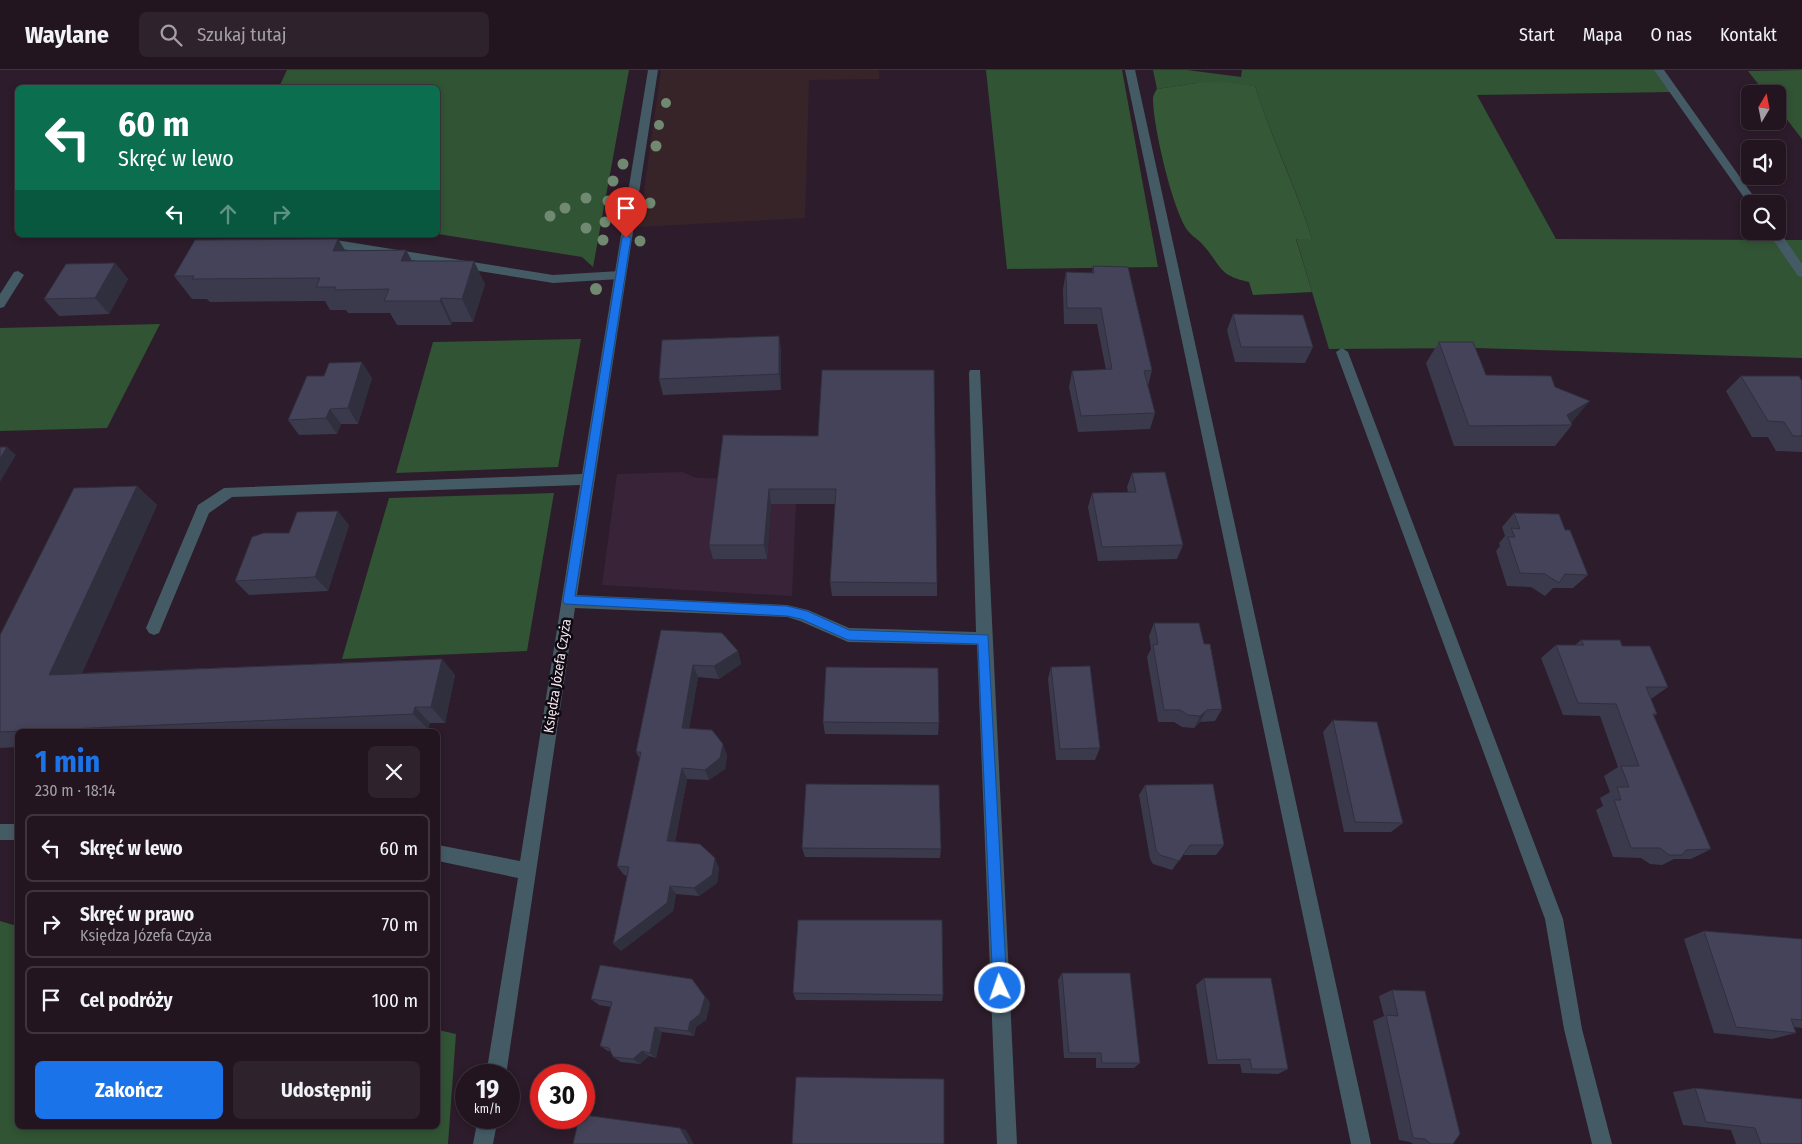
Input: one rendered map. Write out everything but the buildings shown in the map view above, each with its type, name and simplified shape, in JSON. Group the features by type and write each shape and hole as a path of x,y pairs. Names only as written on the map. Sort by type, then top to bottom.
{"street":[{"name":"Księdza Józefa Czyża","path":"498,1064 653,70"},
{"path":"1130,70 1361,1144"},
{"path":"1659,70 1748,195"},
{"path":"1779,240 1802,273"},
{"path":"307,244 336,244 554,280 620,275"},
{"path":"0,304 18,276"},
{"path":"1342,352 1554,919 1573,1029 1602,1144"},
{"path":"975,373 984,639 1007,1144"},
{"path":"154,628 203,509 229,492 589,478"},
{"path":"569,601 787,611 803,615 848,635 984,639"},
{"path":"0,832 15,832"},
{"path":"440,853 527,871"},
{"path":"483,1144 486,1129"}],"shaded area":[{"path":"661,70 879,70 879,79 809,80 805,218 639,227"},
{"path":"683,472 696,478 797,479 792,596 602,585 617,474"}],"green space":[{"path":"287,70 629,70 593,267 582,257 440,234 440,85 280,85"},
{"path":"986,70 1122,70 1158,267 1007,269"},
{"path":"1153,70 1187,70 1241,77 1242,70 1655,70 1672,92 1477,95 1556,239 1802,240 1802,358 1475,348 1329,349 1296,238 1312,239 1255,86 1197,83 1157,89"},
{"path":"1802,70 1802,139 1786,118 1786,85 1759,85 1748,71"},
{"path":"1222,82 1255,86 1312,239 1296,239 1312,292 1253,295 1249,282 1225,273 1209,252 1189,232 1183,222 1171,188 1160,147 1153,96 1157,89 1197,83"},
{"path":"160,324 107,428 0,431 0,328"},
{"path":"581,339 558,467 396,473 433,342"},
{"path":"554,493 527,651 342,659 389,498"},
{"path":"0,921 15,925 15,1129 440,1129 440,1030 456,1034 448,1144 0,1144"}],"route":[{"path":"626,238 569,601 787,611 796,612 848,635 984,639 1000,988"}]}
